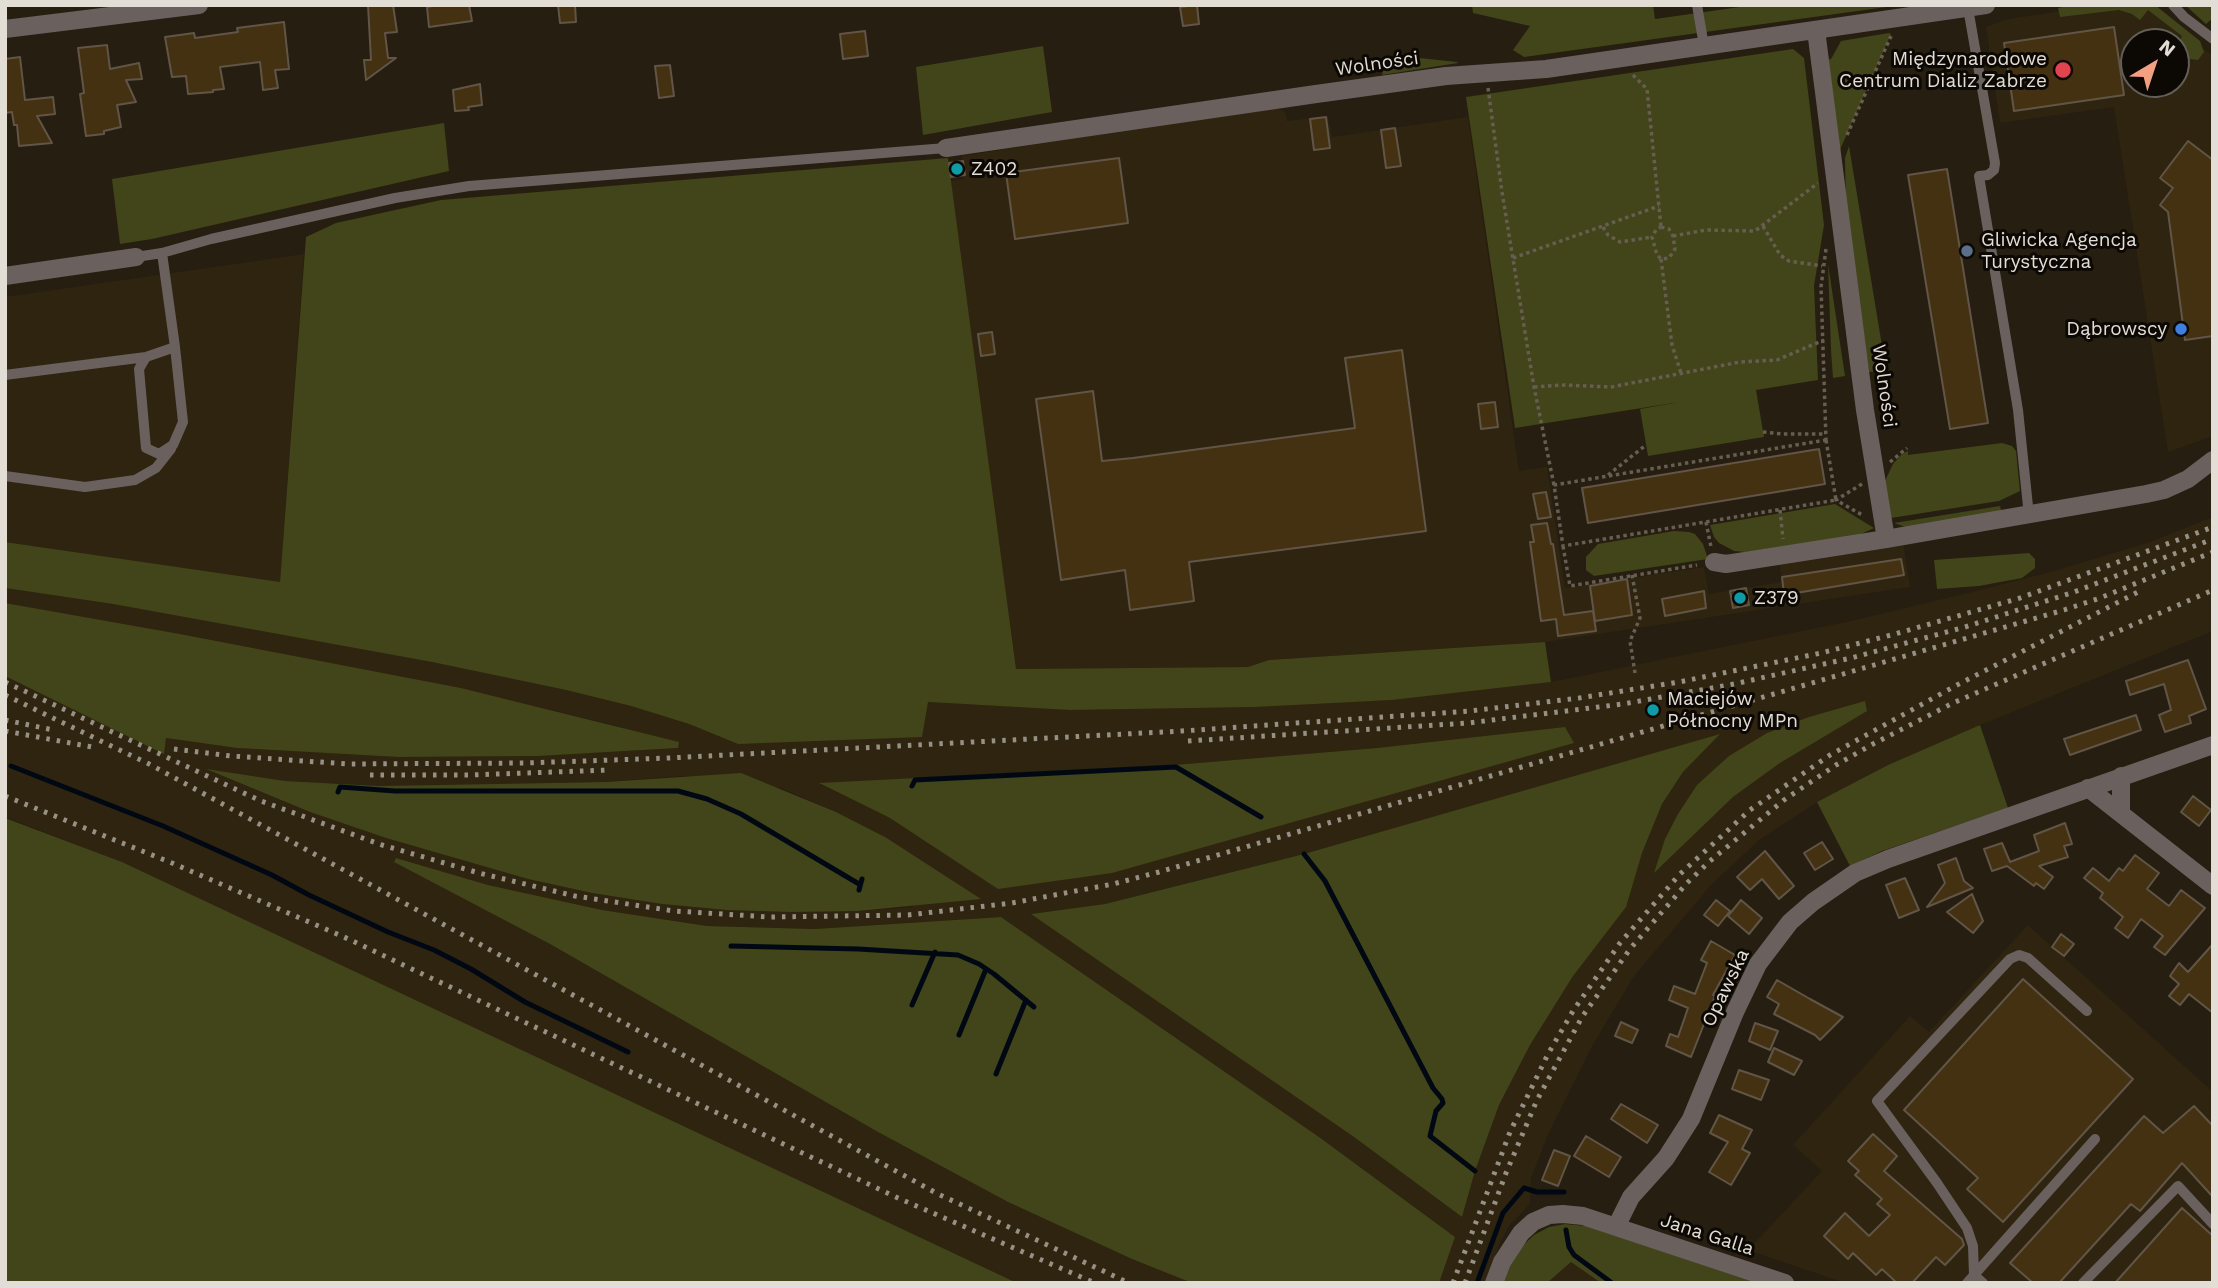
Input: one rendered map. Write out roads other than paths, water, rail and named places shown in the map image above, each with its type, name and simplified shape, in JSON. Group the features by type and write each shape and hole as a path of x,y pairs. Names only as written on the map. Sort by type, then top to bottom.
{"street":[{"path":"5,29 199,5"},
{"name":"Wolności","path":"946,148 1405,82 1546,69 1986,5"},
{"name":"Wolności","path":"1816,30 1865,410 1885,531"},
{"path":"5,276 136,257"},
{"path":"1714,562 1726,564 1786,555 1885,531 2029,516 2164,490 2188,479 2213,460"},
{"name":"Opawska","path":"1616,1227 1623,1208 1666,1158 1691,1119 1758,964 1801,912 1838,883 1871,866 2213,745"},
{"path":"2121,776 2121,813"},
{"path":"2088,788 2213,886"},
{"path":"1494,1283 1502,1262 1521,1233 1533,1222 1549,1215 1563,1214 1583,1216 1616,1227"},
{"name":"Jana Galla","path":"1616,1227 1785,1283"}],"lane":[{"path":"1697,5 1704,46"},
{"path":"2173,5 2213,39"},
{"path":"1968,8 1996,163 1994,170 1988,175 1979,176 2018,410 2029,516"},
{"path":"136,257 395,198 469,186 946,148"},
{"path":"5,476 85,487 135,480 156,468 173,445 183,422 162,253"},
{"path":"5,375 146,358 175,347"},
{"path":"146,358 139,369 146,448 159,454 173,445"},
{"path":"1975,1280 1973,1246 1967,1228 1877,1101 2010,959 2019,955 2028,958 2087,1011"},
{"path":"1975,1280 2095,1139"},
{"path":"2083,1283 2178,1186 2213,1224"}],"waterway":[{"path":"11,766 163,826 272,875 388,932 434,950 525,1002 628,1052"},
{"path":"912,786 915,780 1176,767 1261,817"},
{"path":"338,792 340,787 395,791 678,791 707,799 741,814 859,884"},
{"path":"1304,854 1325,881 1433,1088 1442,1099 1443,1103 1436,1111 1430,1136 1475,1171"},
{"path":"859,890 862,879"},
{"path":"731,946 958,955 994,974 1034,1007"},
{"path":"912,1005 935,952"},
{"path":"959,1035 986,969"},
{"path":"996,1074 1026,1000"},
{"path":"1477,1283 1503,1213 1524,1188 1537,1192 1564,1192"},
{"path":"1566,1230 1569,1247 1574,1255 1612,1283"}],"railway":[{"path":"174,749 348,764 526,763 1182,731 1470,711 1579,698 1679,682 1821,653 2020,598 2213,527"},
{"path":"1188,741 1468,723 1623,704 1734,684 1851,658 1965,627 2074,592 2213,539"},
{"path":"5,682 261,801 382,845 479,873 575,896 674,911 770,917 908,915 1012,903 1113,884 1159,872 2064,610 2213,552"},
{"path":"1465,1283 1506,1173 1537,1100 1582,1017 1630,949 1687,883 1710,861 1784,800 1873,744 1953,703 2213,590"},
{"path":"1453,1283 1510,1132 1548,1054 1573,1011 1620,943 1679,875 1750,810 1830,755 1957,685 2138,592"},
{"path":"5,695 151,765 938,1194 1129,1283"},
{"path":"5,720 53,730"},
{"path":"5,731 92,747"},
{"path":"370,775 611,770"},
{"path":"5,796 172,863 344,937 898,1198 1095,1283"}],"place":[{"name":"Międzynarodowe Centrum Dializ Zabrze","path":"2063,70"},
{"name":"Z402","path":"957,169"},
{"name":"Gliwicka Agencja Turystyczna","path":"1967,251"},
{"name":"Dąbrowscy","path":"2181,329"},
{"name":"Z379","path":"1740,598"},
{"name":"Maciejów Północny MPn","path":"1653,710"}]}
